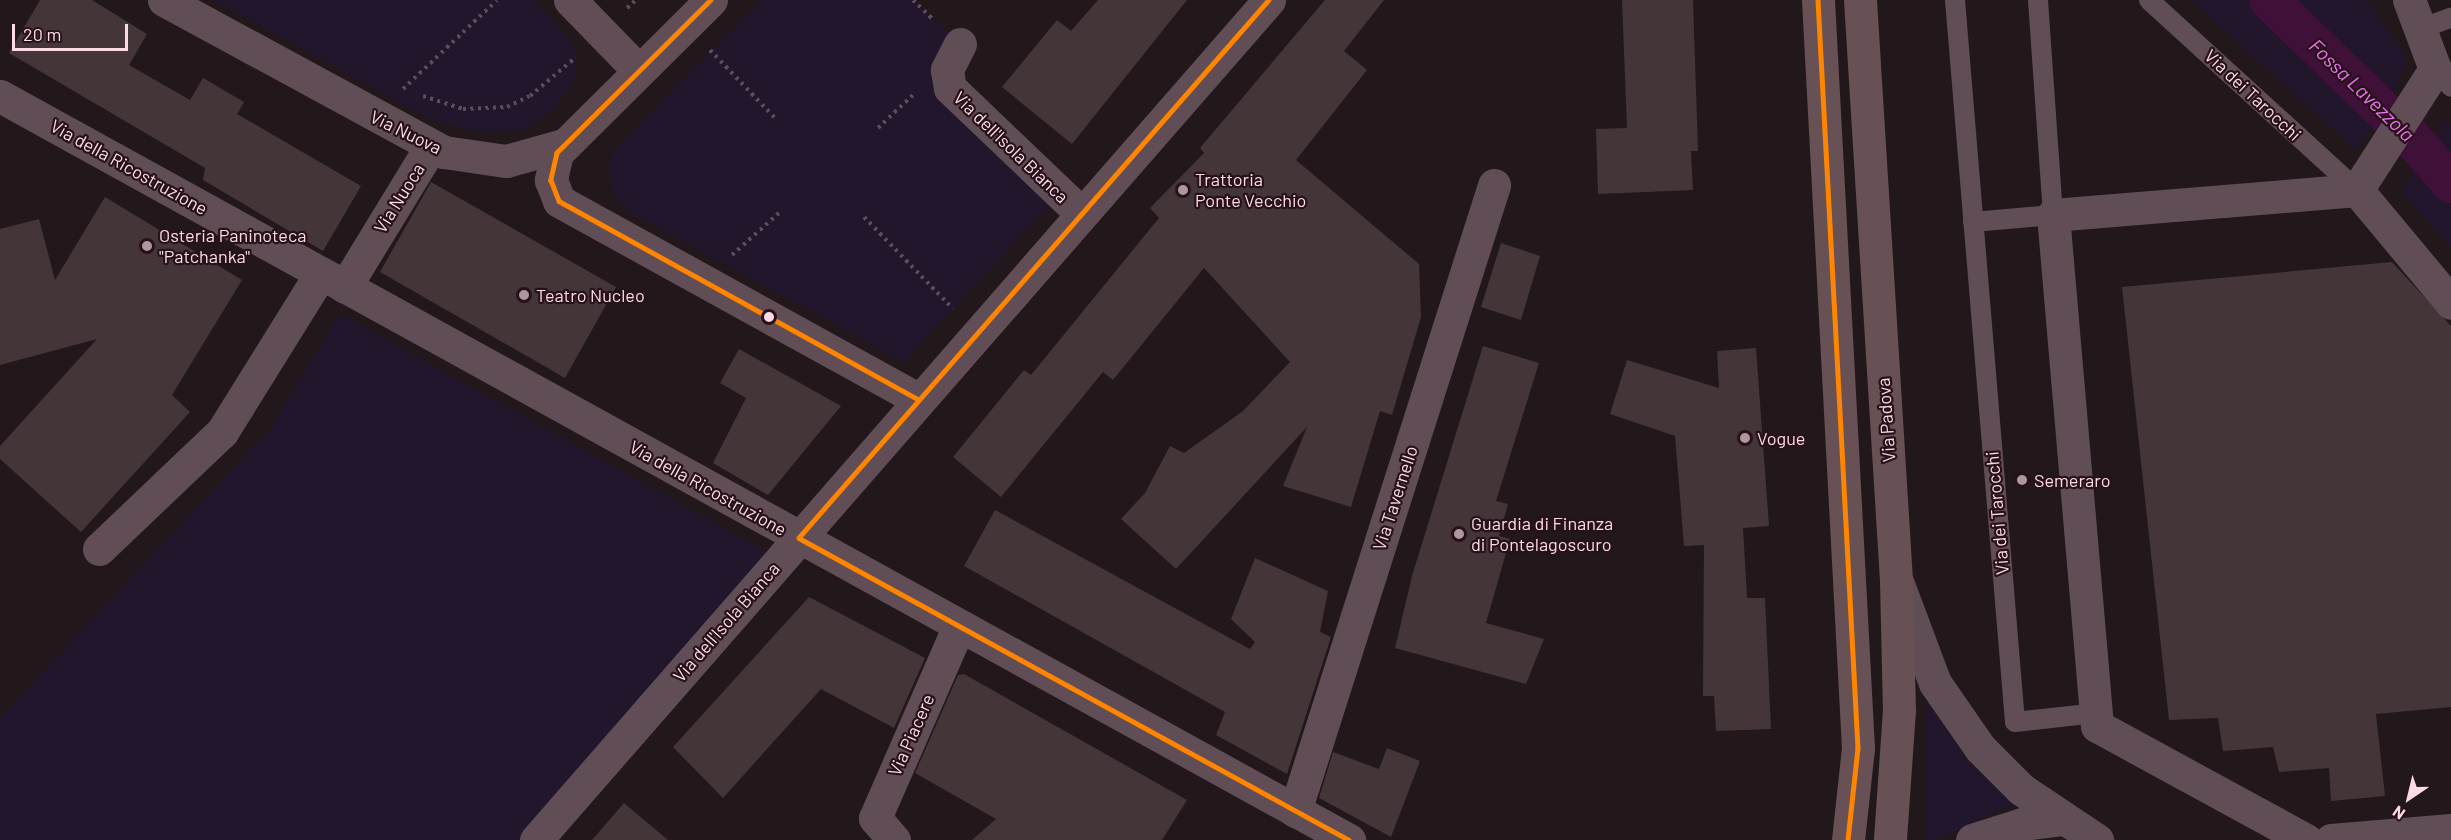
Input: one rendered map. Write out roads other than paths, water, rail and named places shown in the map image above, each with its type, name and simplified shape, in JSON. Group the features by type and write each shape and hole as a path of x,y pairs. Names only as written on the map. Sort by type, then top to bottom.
{"main road":[{"path":"1818,0 1828,197 1847,475 1858,748 1848,840"},
{"name":"Via Padova","path":"1860,0 1896,581 1899,710 1890,840"},
{"path":"1828,197 1871,192"}],"street":[{"name":"Via Nuova","path":"164,0 430,146 506,161 563,146"},
{"path":"570,0 638,70"},
{"path":"711,0 563,146 551,171 562,206 917,399"},
{"name":"Via dell'Isola Bianca","path":"536,840 917,399 1269,0"},
{"path":"2306,840 2097,726 2053,215 2357,190 2413,104 2443,78 2414,14"},
{"name":"Via dell'Isola Bianca","path":"960,44 947,70 950,88 1081,213"},
{"name":"Via della Ricostruzione","path":"0,96 1348,840"},
{"name":"Via Nuoca","path":"333,280 368,249 430,146"},
{"name":"Via Tavernello","path":"1295,811 1494,185"},
{"name":"Via dei Tarocchi","path":"2357,190 2451,303"},
{"path":"99,549 222,432 333,280"},
{"path":"1896,581 1935,683 1980,748 2060,819 2097,840"},
{"name":"Via Piacere","path":"894,840 875,818 959,626"},
{"path":"1972,840 2022,824 2060,819"},
{"path":"2331,840 2451,830"}],"lane":[{"name":"Via dei Tarocchi","path":"1956,0 2015,722 2096,713"},
{"path":"1973,222 2053,215 2038,0"},
{"name":"Via dei Tarocchi","path":"2149,0 2357,190"},
{"path":"2414,14 2451,18"}],"waterway":[{"name":"Fossa Lavezzola","path":"2269,0 2411,137 2451,183"}],"place":[{"name":"Trattoria Ponte Vecchio","path":"1183,190"},
{"name":"Osteria Paninoteca \"Patchanka\"","path":"147,246"},
{"name":"Teatro Nucleo","path":"524,295"},
{"name":"Vogue","path":"1745,438"},
{"name":"Semeraro","path":"2022,480"},
{"name":"Guardia di Finanza di Pontelagoscuro","path":"1459,534"}]}
